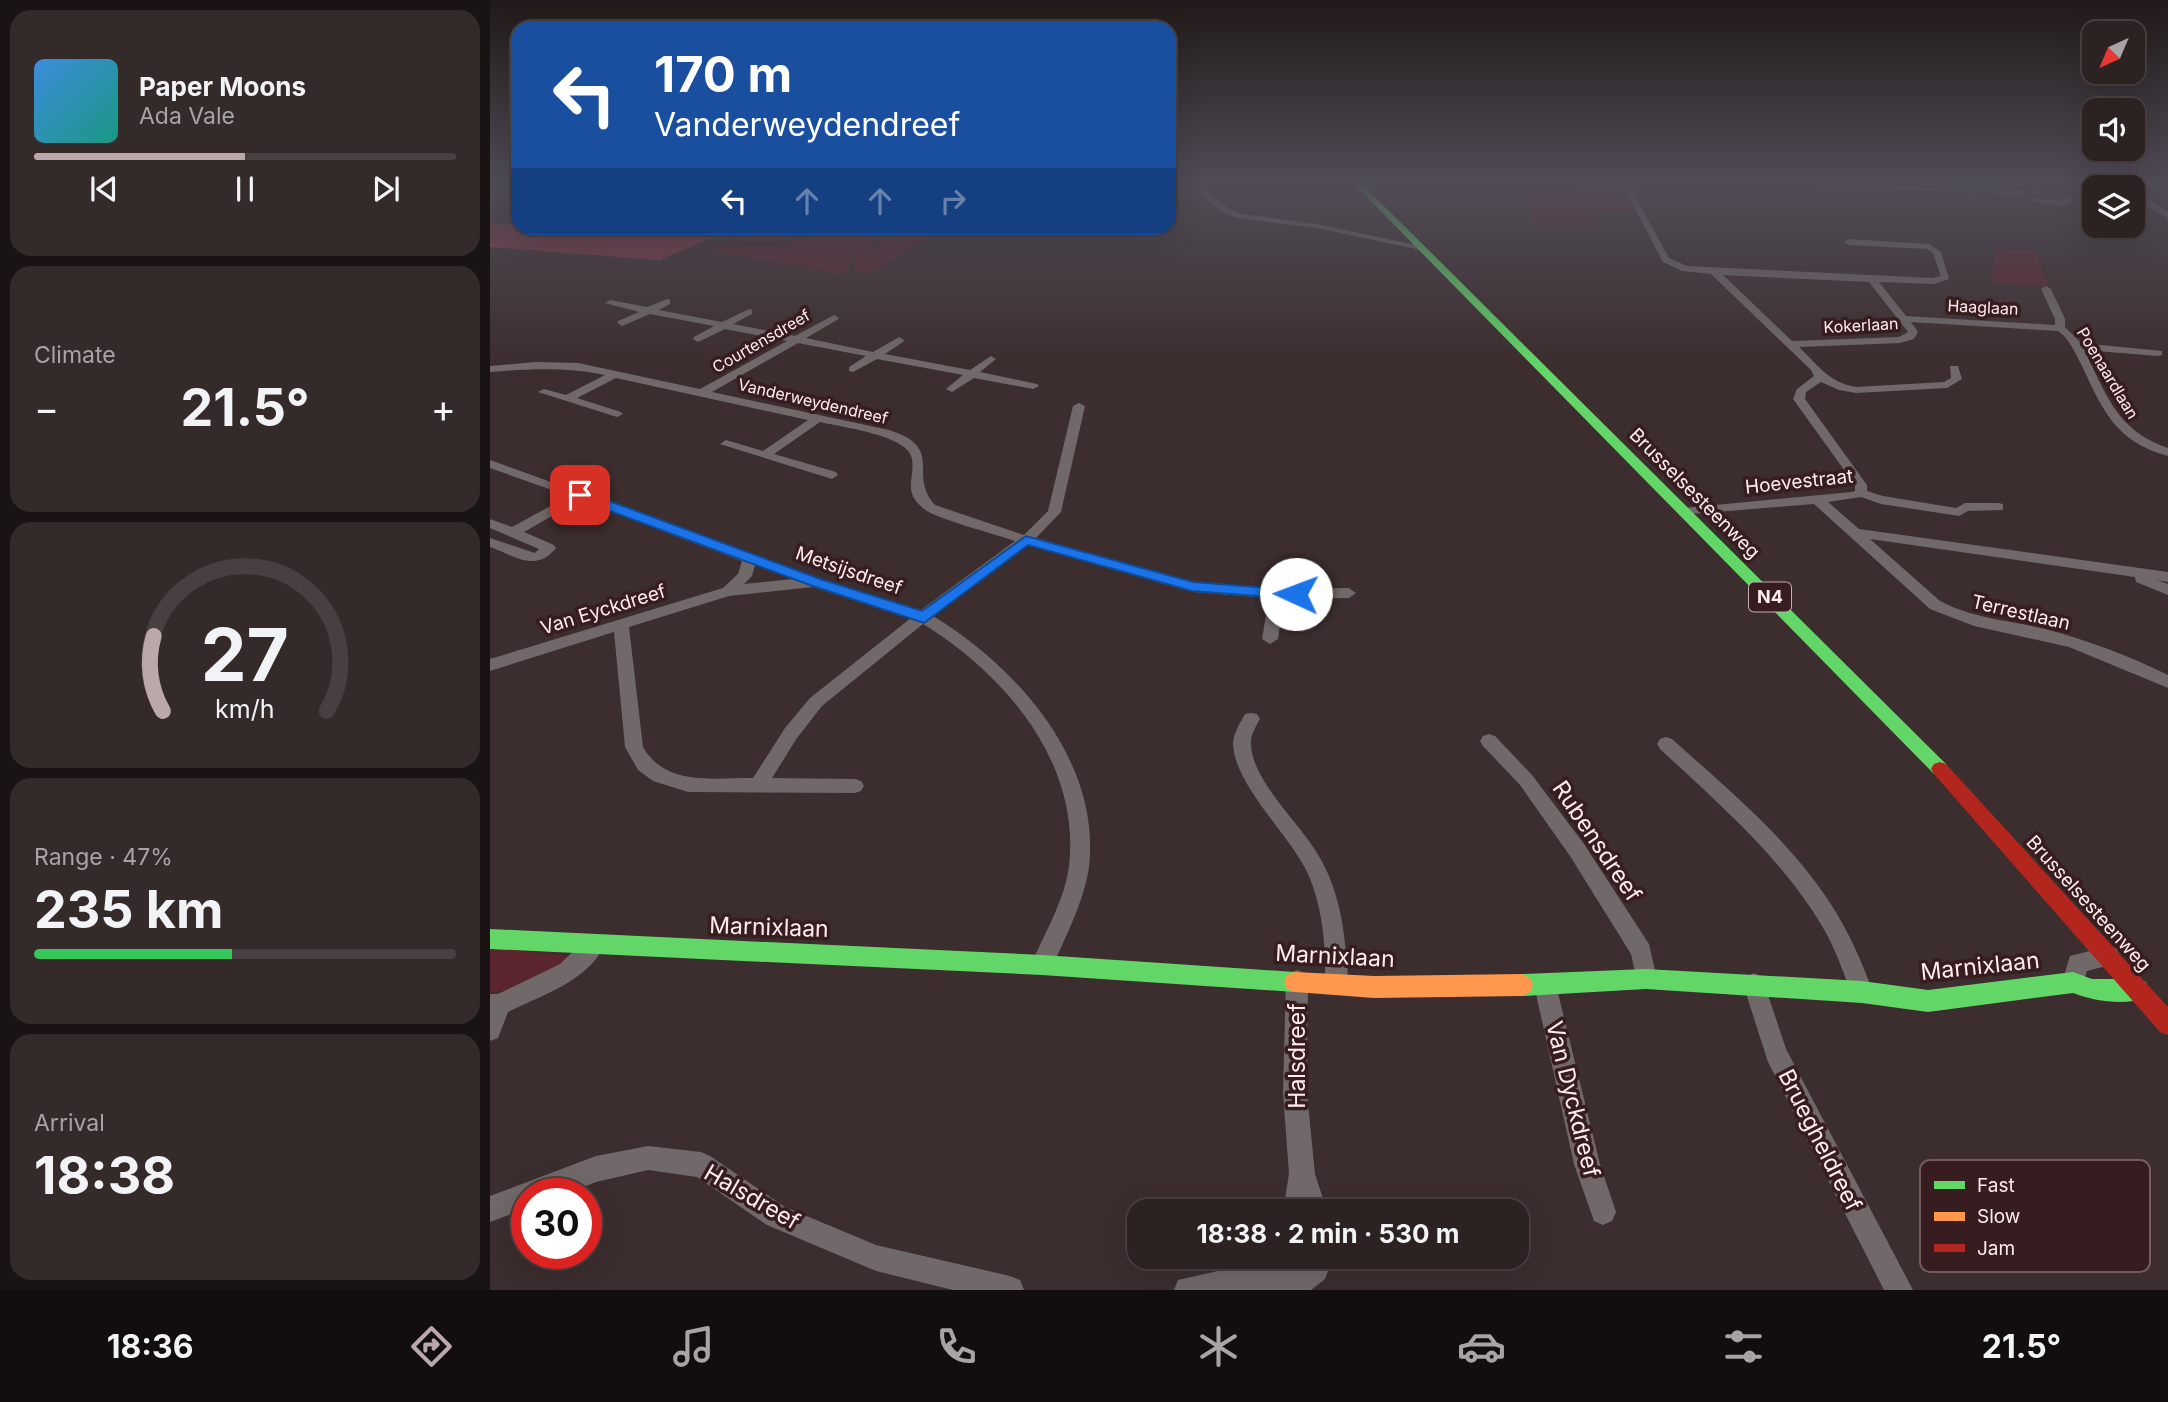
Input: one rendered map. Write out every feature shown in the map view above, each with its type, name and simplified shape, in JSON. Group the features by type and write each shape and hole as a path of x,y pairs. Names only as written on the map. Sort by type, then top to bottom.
{"main road":[{"name":"Brusselsesteenweg","path":"1418,244 1922,749 2168,1024"},
{"name":"Marnixlaan","path":"490,939 593,946 1042,965 1336,984 1545,985 1646,979 1862,992 1927,1001 2073,982 2092,990 2138,989"}],"street":[{"path":"1407,244 1421,247"},
{"path":"1657,244 1666,260 1685,269 1934,281 1946,277 1937,252 1929,247 1884,244"},
{"path":"1714,272 1791,344 1816,369 1820,377 1856,390 1947,385 1956,379 1954,368"},
{"name":"Kokerlaan","path":"1791,344 1900,340 1910,337 1913,332 1905,319 1872,279"},
{"name":"Poenaardlaan","path":"2046,289 2060,319 2060,328 2068,332 2077,346 2117,424 2128,435 2147,446 2168,452"},
{"path":"622,323 667,302"},
{"path":"610,303 1033,386"},
{"path":"698,339 749,312"},
{"name":"Courtensdreef","path":"704,392 834,317"},
{"name":"Haaglaan","path":"1905,319 2060,328"},
{"path":"853,369 900,340"},
{"path":"2077,346 2158,352"},
{"path":"952,389 991,359"},
{"name":"Vanderweydendreef","path":"490,369 556,365 615,374 704,392 904,440 919,453 921,461 915,489 919,499 930,508 1026,540"},
{"path":"567,399 615,374"},
{"path":"1820,377 1801,391 1799,399 1861,485 1861,493"},
{"path":"544,392 617,414"},
{"path":"758,785 791,733 816,702 895,637 1026,540 1054,512 1079,406"},
{"path":"765,455 816,420"},
{"path":"726,444 832,475"},
{"name":"Metsijsdreef","path":"490,464 815,582 924,618 996,671 1024,700 1046,733 1072,793 1080,830 1079,867 1042,965"},
{"name":"Hoevestraat","path":"1684,512 1818,500 1861,493 1881,500 1959,512 1965,507 1998,507"},
{"path":"514,532 580,495"},
{"name":"Terrestlaan","path":"1818,500 1935,605 1954,616 2039,633 2090,648 2168,682"},
{"path":"490,523 550,548 539,557 532,558 490,542"},
{"path":"1854,533 2168,577"},
{"path":"1026,540 1192,587 1277,594 1349,593"},
{"path":"728,591 745,576 750,557"},
{"path":"2117,569 2168,590"},
{"name":"Van Eyckdreef","path":"490,664 728,591 815,582"},
{"path":"1270,639 1277,594"},
{"path":"621,624 634,747 644,765 659,776 688,786 855,786"},
{"path":"1251,719 1242,743 1253,774 1318,871 1333,918 1336,984"},
{"name":"Rubensdreef","path":"1489,741 1526,780 1577,850 1641,951 1646,979"},
{"path":"1666,744 1760,831 1805,884 1852,957 1862,992"},
{"path":"490,1030 495,1005 568,971 593,946"},
{"path":"2073,982 2078,963 2109,956"},
{"name":"Halsdreef","path":"1297,980 1295,1093 1302,1174 1310,1199"},
{"name":"Bruegheldreef","path":"1754,984 1776,1054 1899,1290"},
{"name":"Van Dyckdreef","path":"1545,985 1587,1164 1603,1212"},
{"name":"Halsdreef","path":"573,1178 596,1169 648,1158 701,1165 776,1216 876,1258 1010,1290"},
{"name":"Halsdreef","path":"1298,1199 1302,1174"},
{"path":"490,1209 511,1201"},
{"path":"1236,1280 1252,1269"},
{"path":"1188,1290 1236,1280 1301,1281 1315,1269"}],"shaded area":[{"path":"490,244 697,244 659,260 490,247"},
{"path":"872,244 850,260 846,275 709,251 730,245"},
{"path":"878,244 918,244 870,273 853,272 856,257"},
{"path":"1996,248 2035,250 2050,287 1991,282"},
{"path":"490,947 569,956 564,964 546,977 510,990 490,993"}],"traffic: fast":[{"path":"1417,244 1940,769"},
{"path":"490,939 1042,965 1295,982"},
{"path":"1522,985 1646,979 1862,992 1928,1001 2073,982 2092,990 2138,990"}],"traffic: slow":[{"path":"1295,982 1374,987 1522,985"}],"traffic: jam":[{"path":"1940,769 2168,1024"}],"route":[{"path":"580,495 815,582 924,618 1026,540 1192,587 1296,594"}]}
